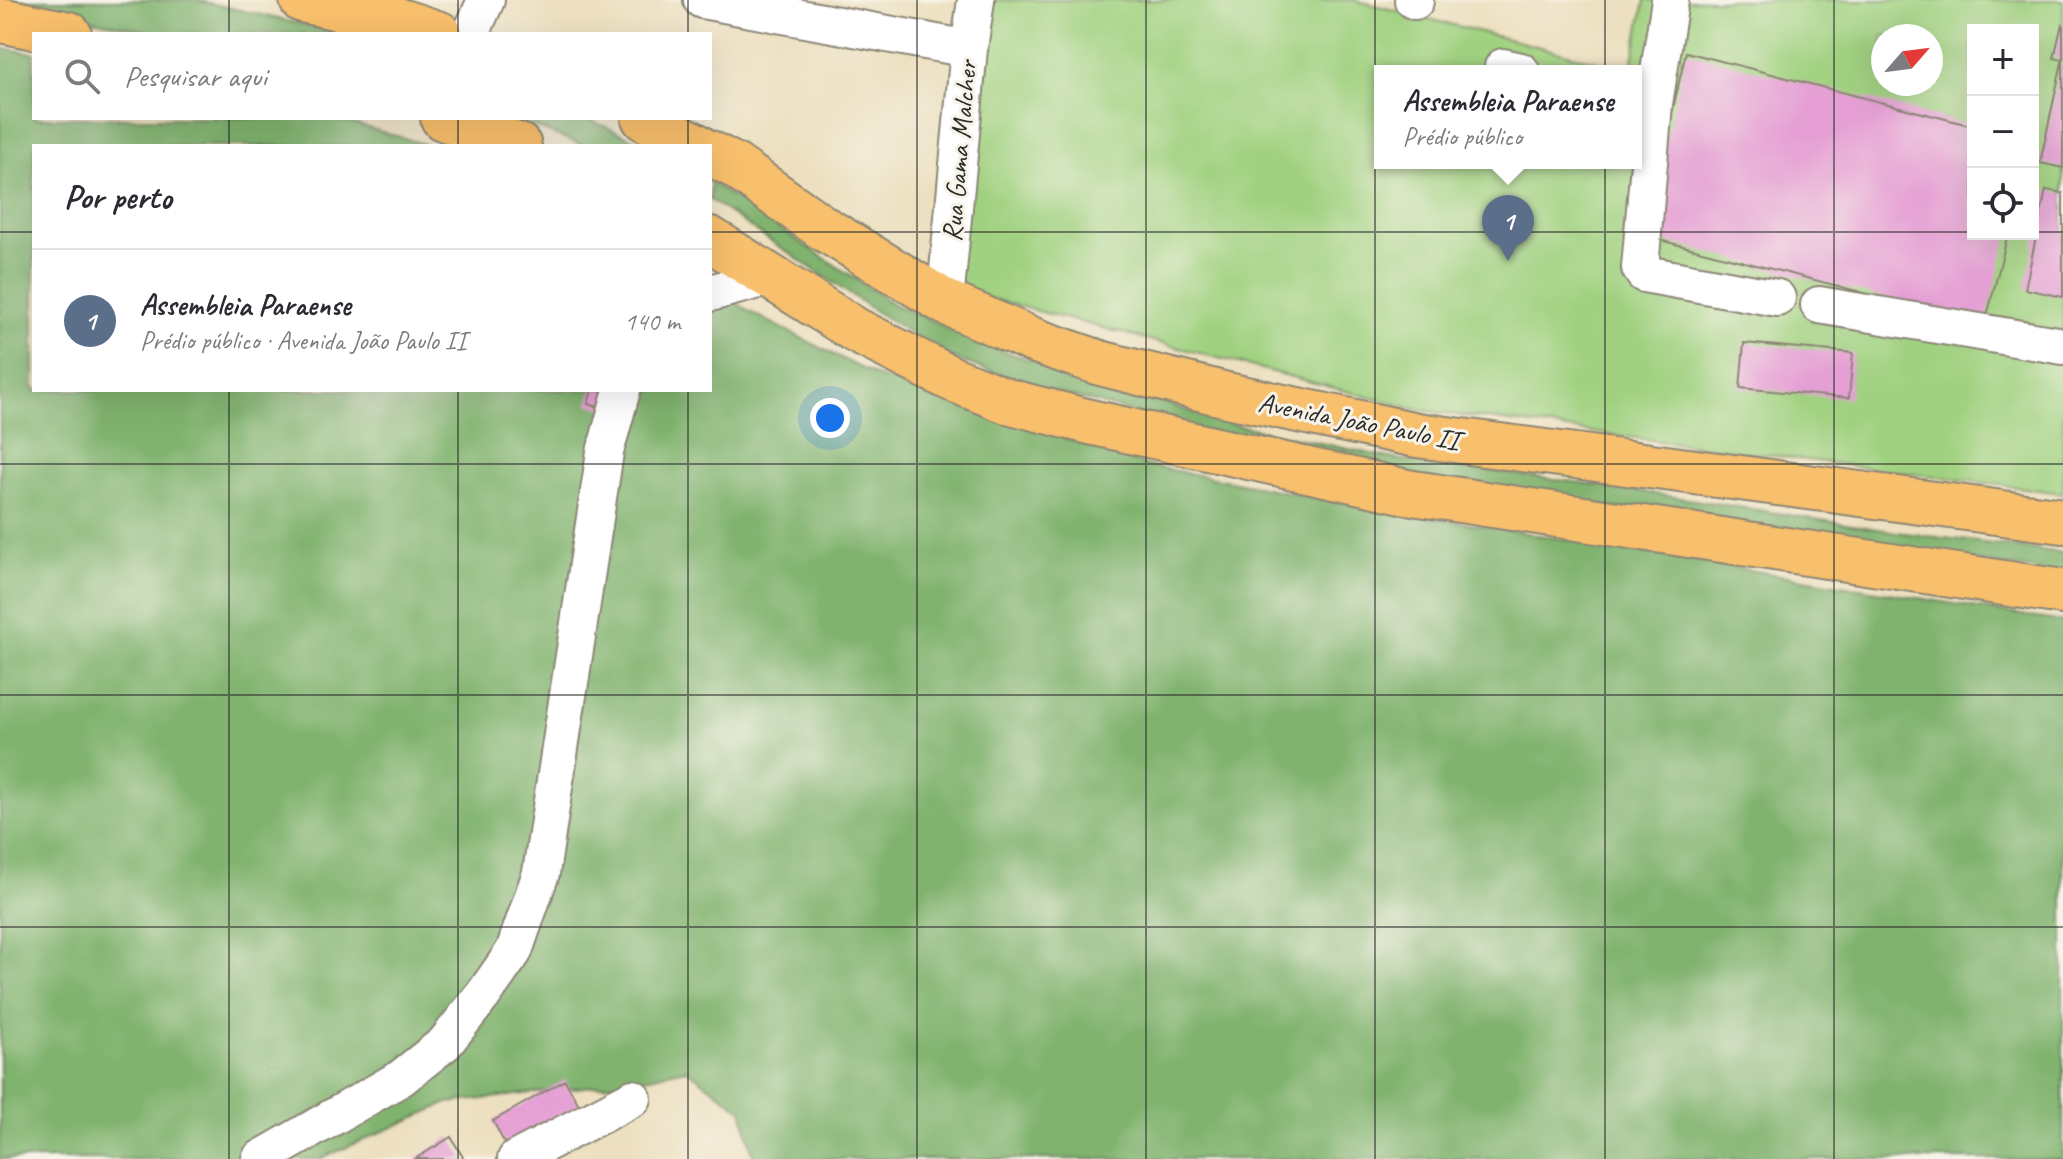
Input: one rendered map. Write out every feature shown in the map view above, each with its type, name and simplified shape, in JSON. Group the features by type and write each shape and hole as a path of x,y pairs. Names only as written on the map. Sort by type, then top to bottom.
{"main road":[{"path":"302,0 403,22 434,32"},
{"path":"0,20 59,32"},
{"path":"448,120 514,144"},
{"path":"648,120 693,144"},
{"name":"Avenida João Paulo II","path":"712,154 735,166 823,228 945,302 1033,340 1100,363 1227,395 1417,435 2063,521"},
{"name":"Avenida João Paulo II","path":"712,240 857,331 950,378 1007,401 1407,492 2063,592"}],"street":[{"path":"472,32 486,0"},
{"path":"702,0 969,49"},
{"name":"Rua Gama Malcher","path":"945,302 976,0"},
{"path":"1670,0 1645,102 1640,260 1644,274 1777,298"},
{"path":"712,292 770,277"},
{"path":"1819,305 2063,346"},
{"path":"260,1159 401,1078 445,1043 514,951 541,873 605,452 621,392"},
{"path":"516,1159 633,1098"}],"green space":[{"path":"196,0 336,32 153,32 0,2"},
{"path":"985,0 1354,0 1611,65 1374,65 1374,169 1642,169 1642,65 1632,65 1645,0 2063,0 2063,493 1419,410 949,288"},
{"path":"0,48 32,53 32,120 341,120 424,144 32,144 32,392 712,392 712,285 750,312 876,376 1146,465 1351,504 2063,622 2063,1159 754,1159 742,1110 686,1069 627,1082 448,1103 320,1159 0,1159"},
{"path":"516,120 590,120 644,144 580,144"},
{"path":"712,183 895,305 1003,351 1227,423 1395,459 1605,486 1897,532 2063,553 2063,574 1346,469 1026,384 952,358 878,313 712,201"}],"building":[{"path":"2063,25 2063,60 2054,58"},
{"path":"1686,52 1967,124 1967,240 2006,240 1985,324 1644,236"},
{"path":"2063,62 2063,168 2040,163"},
{"path":"2046,190 2063,193 2063,297 2025,289 2035,240 2039,240"},
{"path":"1744,343 1853,353 1849,398 1740,388"},
{"path":"591,392 616,392 611,411 588,404"},
{"path":"565,1080 579,1105 506,1146 493,1121"},
{"path":"451,1137 464,1159 415,1159"}],"place":[{"name":"Assembleia Paraense","path":"1508,261"}]}
